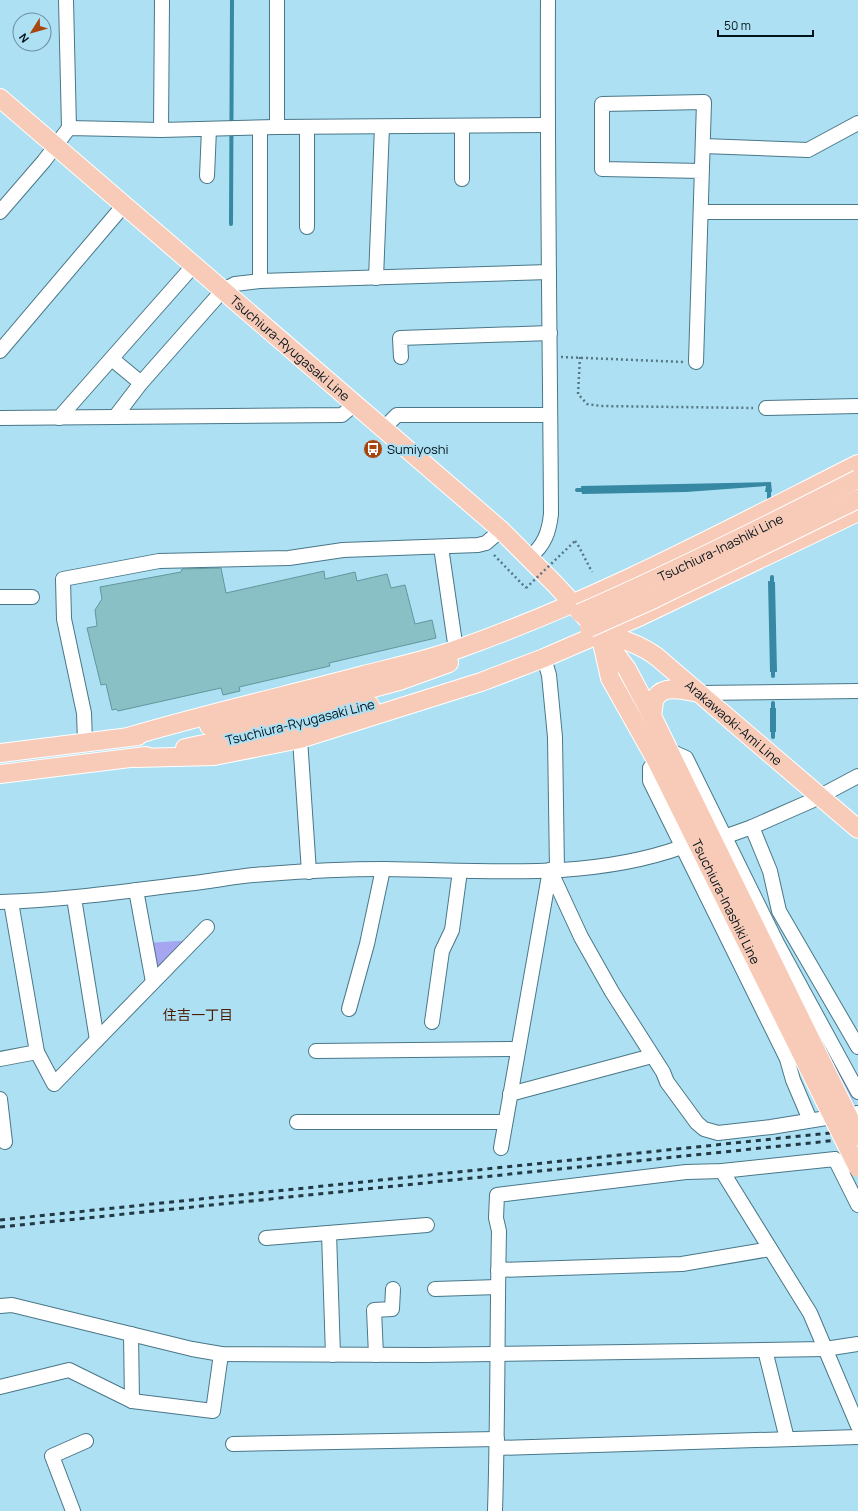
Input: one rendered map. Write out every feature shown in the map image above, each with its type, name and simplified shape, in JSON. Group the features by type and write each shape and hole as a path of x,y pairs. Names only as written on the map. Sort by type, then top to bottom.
{"main road":[{"name":"Tsuchiura-Ryugasaki Line","path":"0,98 501,530 530,557 586,620 545,648 478,673 421,691 279,721 135,758 0,774"},
{"path":"135,758 214,756 300,739 481,682 544,658 629,579 858,464"},
{"name":"Tsuchiura-Inashiki Line","path":"586,620 647,584 858,479"},
{"name":"Tsuchiura-Inashiki Line","path":"586,620 654,599 858,499"},
{"path":"128,737 191,718 270,700 456,650 524,625 586,620 654,610 858,512"},
{"name":"Tsuchiura-Inashiki Line","path":"586,620 627,669 652,716 662,755"},
{"name":"Tsuchiura-Inashiki Line","path":"586,620 610,678 662,755 770,975 858,1168"},
{"name":"Arakawaoki-Ami Line","path":"586,620 649,651 858,829"},
{"path":"652,716 655,698 662,691 672,689 699,693"},
{"name":"Tsuchiura-Ryugasaki Line","path":"0,753 191,729 279,721"},
{"name":"Tsuchiura-Inashiki Line","path":"770,975 858,1136"}],"street":[{"path":"0,212 44,161 68,128 66,0"},
{"path":"161,130 162,0"},
{"path":"277,0 277,127"},
{"path":"530,557 544,542 549,529 551,514 547,125 548,0"},
{"path":"696,362 700,212 702,171 703,146 704,102 602,104 602,170 702,171"},
{"path":"703,146 808,150 858,123"},
{"path":"68,128 161,130 277,127 462,127 547,125"},
{"path":"307,127 307,227"},
{"path":"376,278 382,127"},
{"path":"462,127 462,179"},
{"path":"260,128 260,281"},
{"path":"207,176 209,129"},
{"path":"0,351 124,205"},
{"path":"700,212 858,212"},
{"path":"59,418 112,360 194,265"},
{"path":"115,417 141,384 223,290 236,284 260,281 549,272"},
{"path":"401,357 400,338 550,333"},
{"path":"112,360 141,384"},
{"path":"0,418 342,415 355,404"},
{"path":"766,408 858,406"},
{"path":"384,428 396,415 550,415"},
{"path":"85,742 84,713 64,619 63,579 159,561 289,558 343,550 478,545 486,543 501,530"},
{"path":"441,547 456,650"},
{"path":"0,597 32,597"},
{"path":"500,1148 553,870 555,737 549,675 544,658"},
{"path":"699,693 858,691"},
{"path":"300,739 309,872"},
{"path":"810,1120 793,1080 787,1059 682,848 650,780 650,768 662,755 686,758 777,943 858,1092"},
{"path":"724,837 752,827 820,796 858,776"},
{"path":"752,827 770,871 779,911 858,1047"},
{"path":"207,927 54,1084 37,1052 6,902 74,898 266,874 383,869 460,871 553,870 619,864 682,848"},
{"path":"349,1009 367,944 383,869"},
{"path":"553,870 581,937 612,992 671,1088 697,1124 704,1129 718,1133 858,1113"},
{"path":"432,1022 442,951 452,930 460,871"},
{"path":"136,890 153,982"},
{"path":"74,898 96,1040"},
{"path":"767,923 782,916"},
{"path":"777,943 792,935"},
{"path":"316,1051 518,1049"},
{"path":"0,1059 37,1052"},
{"path":"510,1094 652,1056"},
{"path":"0,1099 6,1142"},
{"path":"297,1122 505,1122"},
{"path":"495,1511 497,1444 496,1353 499,1231 496,1218 496,1195 686,1172 722,1171 835,1159 858,1205"},
{"path":"722,1171 810,1313 858,1426"},
{"path":"266,1238 427,1225"},
{"path":"329,1233 333,1355"},
{"path":"498,1270 682,1264 770,1249"},
{"path":"435,1289 498,1287"},
{"path":"376,1355 374,1310 392,1309 393,1289"},
{"path":"0,1306 12,1305 192,1349 221,1354 376,1355 765,1350 826,1349 858,1344"},
{"path":"131,1334 132,1401"},
{"path":"765,1350 788,1439"},
{"path":"0,1387 69,1370 132,1401 213,1411 221,1354"},
{"path":"233,1444 497,1444 858,1437"},
{"path":"73,1511 52,1456 86,1441"}],"path":[{"path":"550,356 696,362"},
{"path":"580,357 578,394 587,404 601,406 766,408"},
{"path":"494,555 526,588 575,541 592,572"}],"shaded area":[{"path":"771,482 772,492 765,492 766,486 686,492 582,494 581,486"},
{"path":"768,581 775,582 777,672 770,672"},
{"path":"770,708 776,708 776,732 770,732"},
{"path":"195,940 153,982 146,943"},
{"path":"817,1020 857,1108 810,1021"}],"building":[{"path":"221,568 226,593 324,571 325,579 355,572 357,581 387,574 391,588 405,585 415,624 432,620 436,638 329,663 330,666 239,687 240,691 223,695 221,688 118,711 116,709 112,710 106,684 101,685 87,628 97,626 95,610 102,599 100,587 181,572 182,569"}],"waterway":[{"path":"231,224 232,0"},
{"path":"769,487 769,501"},
{"path":"577,490 587,490"},
{"path":"772,577 772,586"},
{"path":"773,667 773,676"},
{"path":"773,703 773,712"},
{"path":"773,727 773,737"}],"railway":[{"path":"0,1220 858,1130"},
{"path":"0,1227 858,1138"}],"place":[{"name":"Sumiyoshi","path":"373,449"}],"district":[{"name":"住吉一丁目","path":"198,1014"}]}
